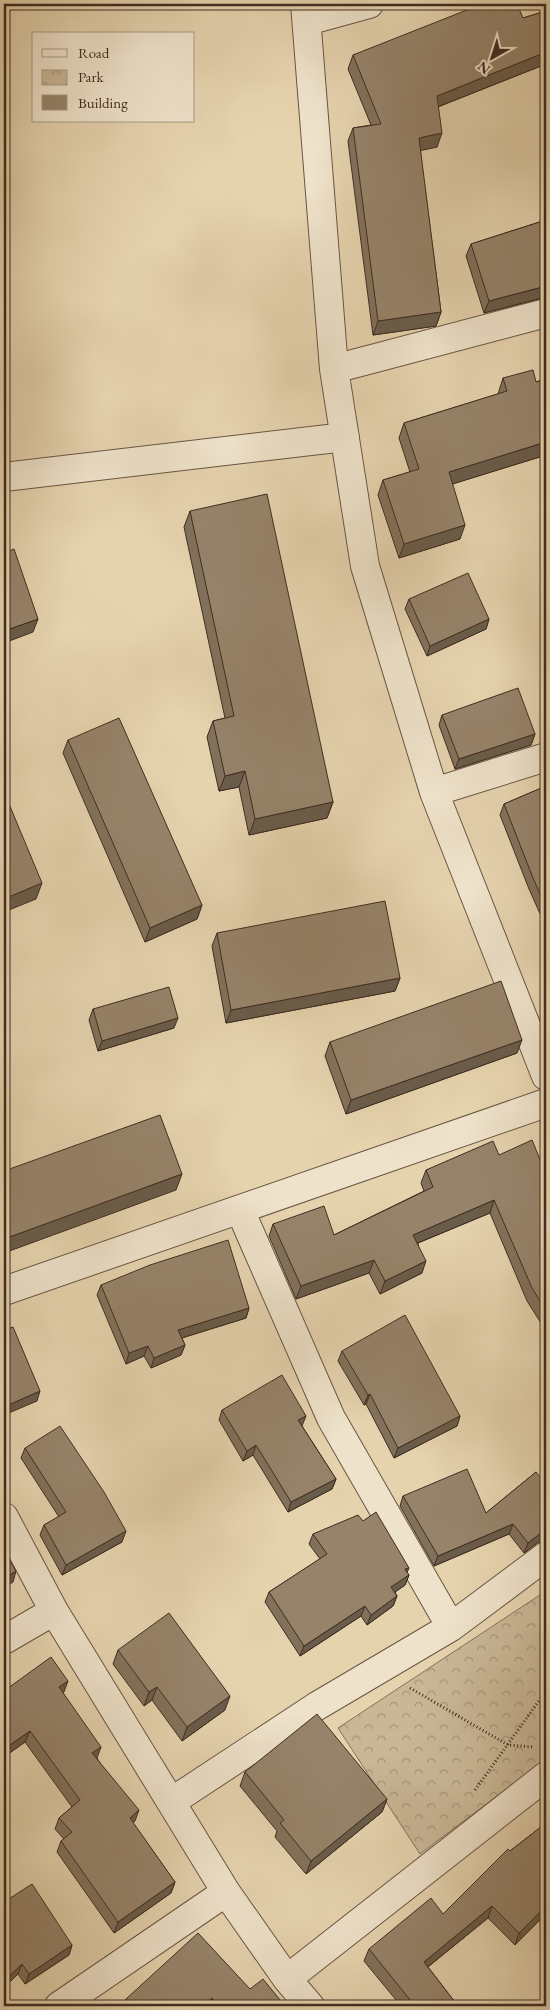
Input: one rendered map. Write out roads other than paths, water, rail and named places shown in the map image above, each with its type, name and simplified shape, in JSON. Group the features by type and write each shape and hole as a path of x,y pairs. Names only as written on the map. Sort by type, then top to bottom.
{"street":[{"path":"369,4 306,12 334,369 365,566 434,792 546,1076"},
{"path":"334,369 546,313"},
{"path":"4,478 345,437"},
{"path":"434,792 546,757"},
{"path":"4,1291 546,1103"},
{"path":"240,1210 331,1418 451,1627"},
{"path":"4,1517 54,1611 226,1892 287,1979 310,2006"},
{"path":"171,1802 317,1706 451,1627 546,1556"},
{"path":"4,1640 54,1611"},
{"path":"287,1979 546,1776"},
{"path":"59,2006 226,1892"}]}
